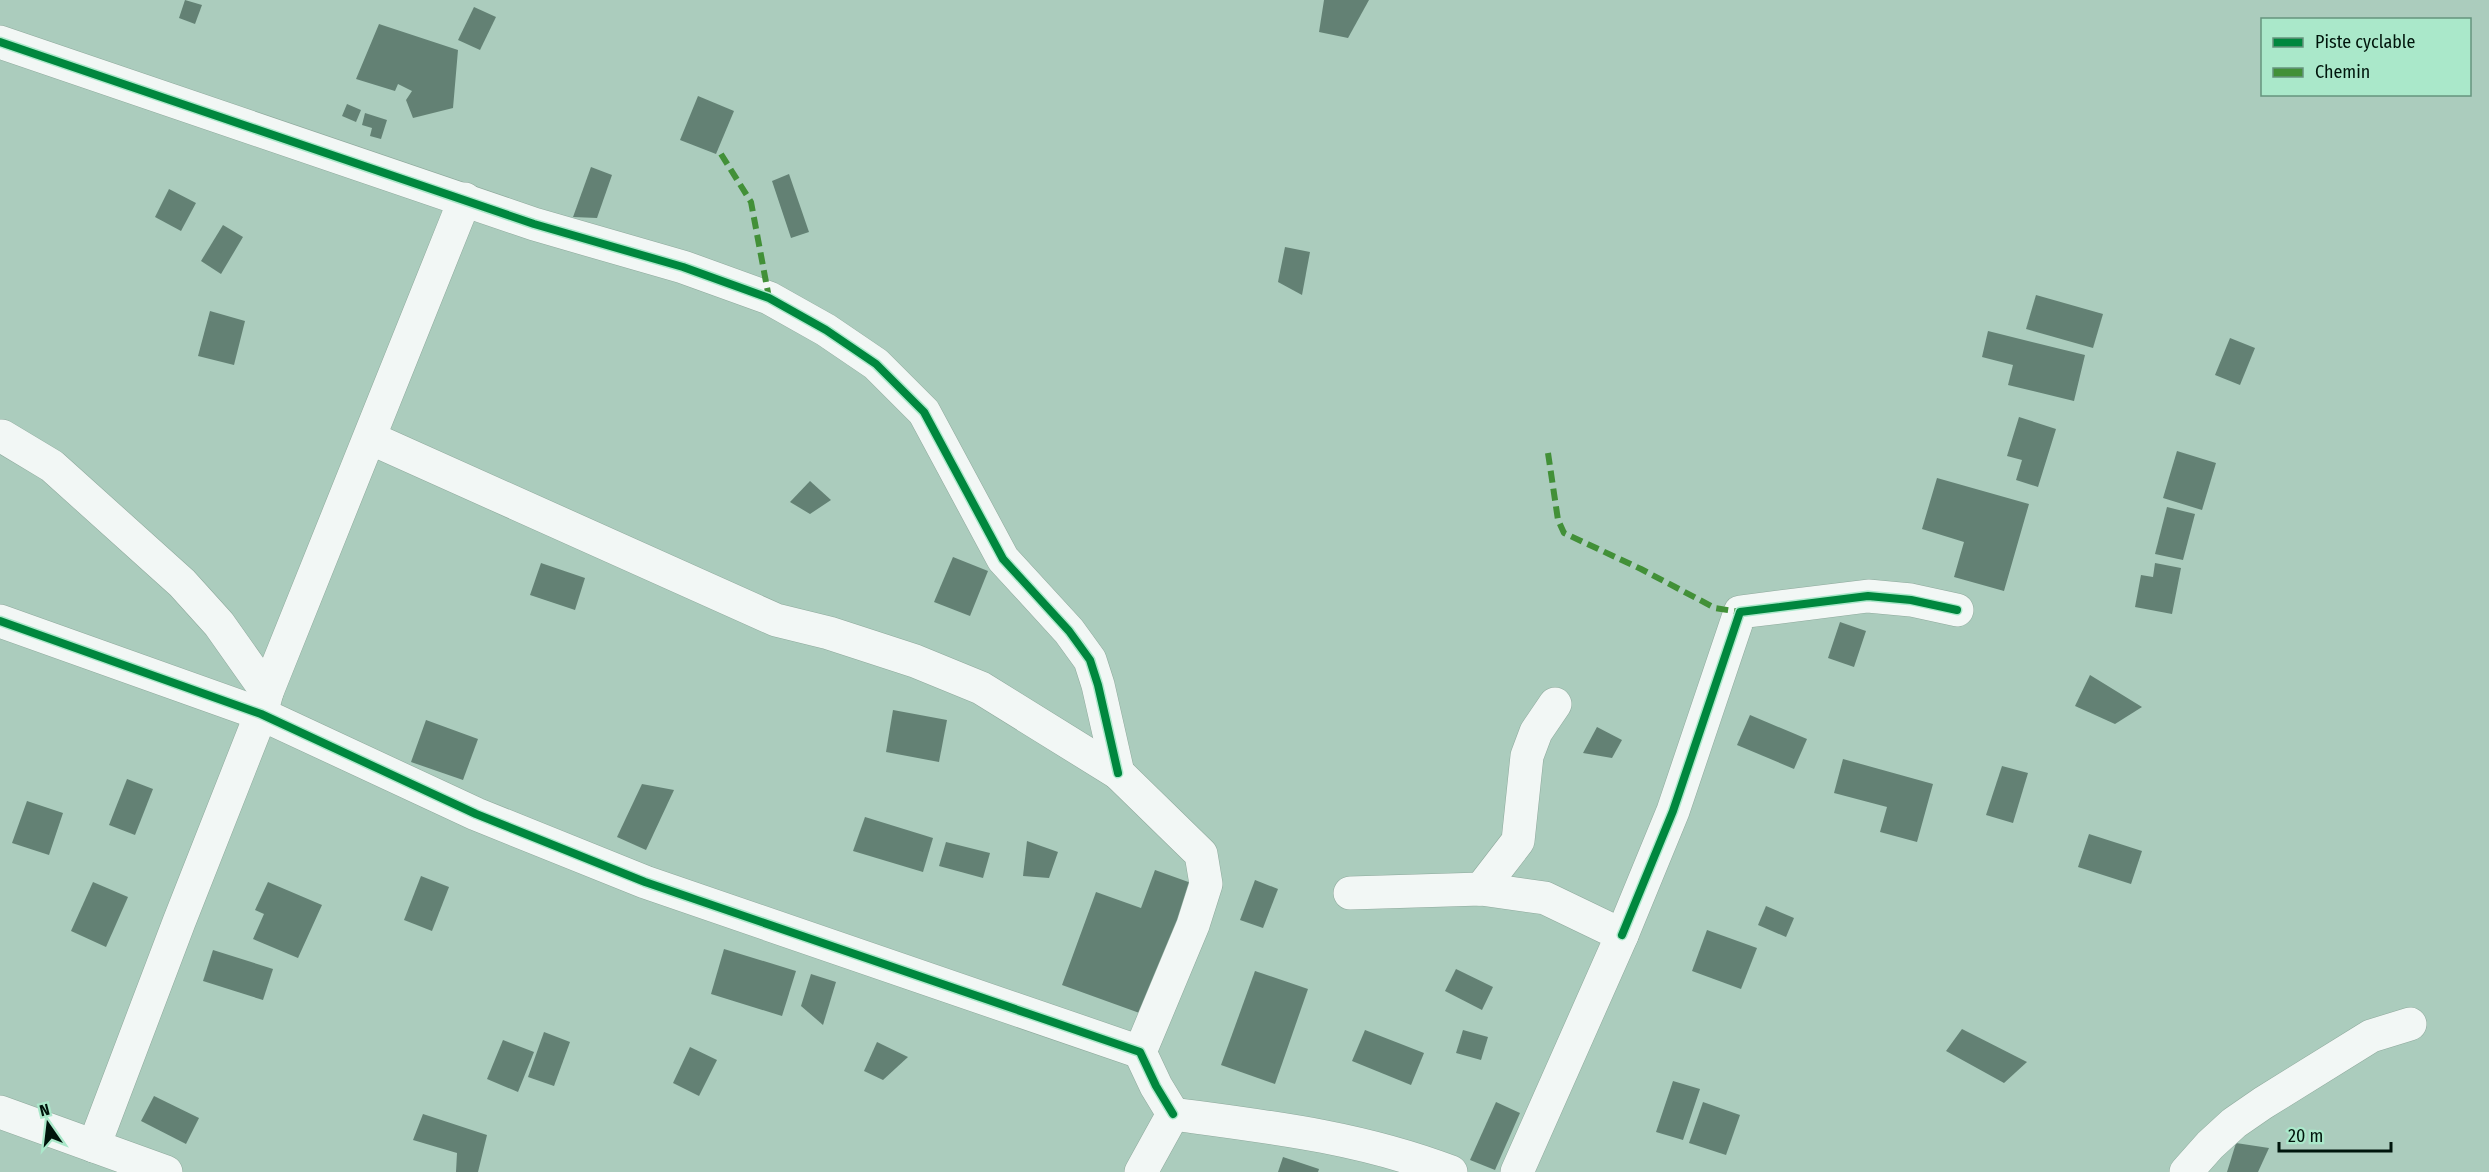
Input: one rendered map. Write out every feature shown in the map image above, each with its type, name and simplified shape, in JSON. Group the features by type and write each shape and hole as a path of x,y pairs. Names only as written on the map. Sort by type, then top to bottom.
{"street":[{"path":"0,42 534,224 683,267 769,298 826,330 876,364 924,412 1003,559 1069,631 1090,660 1118,772"},
{"path":"94,1146 264,703 465,199"},
{"path":"2,436 52,466 182,583 219,624 264,703"},
{"path":"370,438 776,620 829,633 915,661 981,688 1118,772 1201,854 1206,884 1193,925 1140,1052"},
{"path":"1517,1172 1622,935 1673,811 1740,612 1868,596 1911,600 1957,610"},
{"path":"0,621 264,703 476,814 645,882 1140,1052 1156,1086 1173,1114"},
{"path":"1481,889 1518,841 1527,756 1536,732 1555,704"},
{"path":"1350,892 1481,889 1545,898 1622,935"},
{"path":"2186,1172 2234,1123 2263,1103 2371,1036 2410,1024"},
{"path":"0,1112 166,1172"},
{"path":"1141,1172 1173,1114"},
{"path":"1173,1114 1305,1132 1407,1155 1451,1172"}],"building":[{"path":"185,0 202,5 195,24 179,18"},
{"path":"1324,0 1369,0 1348,38 1319,32"},
{"path":"474,7 496,17 480,50 458,40"},
{"path":"379,24 458,50 453,108 413,118 406,100 412,91 398,84 395,91 356,79"},
{"path":"698,96 734,111 716,154 680,140"},
{"path":"347,104 361,110 356,122 342,116"},
{"path":"365,113 387,120 381,139 370,136 372,128 362,125"},
{"path":"591,167 612,175 597,218 573,217"},
{"path":"789,174 809,232 791,238 772,181"},
{"path":"169,189 196,203 181,231 155,217"},
{"path":"223,225 243,237 221,274 201,261"},
{"path":"1285,247 1310,252 1302,295 1278,282"},
{"path":"2036,295 2103,314 2093,348 2026,329"},
{"path":"210,311 245,321 234,365 198,356"},
{"path":"1988,331 2085,355 2074,401 2008,385 2013,365 1982,357"},
{"path":"2230,338 2255,348 2240,385 2215,375"},
{"path":"2019,417 2056,429 2038,487 2016,480 2022,460 2007,456"},
{"path":"2177,451 2216,463 2202,510 2163,498"},
{"path":"1937,478 2029,504 2004,591 1954,577 1964,542 1922,529"},
{"path":"810,481 831,500 810,514 790,502"},
{"path":"2167,507 2195,514 2183,560 2155,554"},
{"path":"953,557 988,571 970,616 934,602"},
{"path":"541,563 585,578 575,610 530,595"},
{"path":"2155,563 2181,568 2172,614 2135,607 2141,575 2153,577"},
{"path":"1840,622 1866,631 1854,667 1828,658"},
{"path":"2090,675 2142,707 2115,724 2075,706"},
{"path":"893,710 947,720 939,762 886,752"},
{"path":"1750,715 1807,739 1794,769 1737,745"},
{"path":"426,720 478,739 463,780 411,762"},
{"path":"1597,727 1622,740 1612,758 1583,753"},
{"path":"1843,759 1933,784 1917,842 1880,832 1887,807 1834,793"},
{"path":"2002,766 2028,773 2013,823 1986,815"},
{"path":"127,779 153,789 135,835 109,825"},
{"path":"642,784 674,790 646,850 617,837"},
{"path":"27,801 63,813 49,855 12,843"},
{"path":"865,817 933,838 923,872 853,851"},
{"path":"2089,834 2142,851 2131,884 2078,867"},
{"path":"1027,841 1058,852 1049,878 1023,876"},
{"path":"946,842 990,853 983,878 939,866"},
{"path":"1155,870 1194,884 1145,1015 1062,985 1096,892 1141,908"},
{"path":"421,876 449,887 432,931 404,920"},
{"path":"1255,880 1278,889 1263,928 1240,920"},
{"path":"93,882 128,897 106,947 71,931"},
{"path":"268,882 322,905 298,958 253,939 264,914 255,910"},
{"path":"1766,906 1794,918 1786,937 1758,925"},
{"path":"1707,930 1757,948 1741,989 1692,971"},
{"path":"724,949 796,971 782,1016 711,994"},
{"path":"213,950 273,969 263,1000 203,981"},
{"path":"1456,969 1493,987 1482,1010 1445,991"},
{"path":"1255,971 1308,989 1275,1084 1221,1065"},
{"path":"811,974 836,982 823,1025 801,1006"},
{"path":"1962,1029 2027,1062 2004,1083 1946,1051"},
{"path":"1365,1030 1424,1053 1411,1085 1352,1061"},
{"path":"1463,1030 1488,1037 1481,1060 1456,1053"},
{"path":"544,1032 570,1042 554,1086 528,1077"},
{"path":"503,1040 534,1052 518,1092 487,1079"},
{"path":"877,1042 908,1057 883,1080 864,1071"},
{"path":"690,1047 717,1060 699,1096 673,1083"},
{"path":"1673,1081 1700,1089 1683,1140 1656,1132"},
{"path":"154,1096 199,1118 186,1144 141,1121"},
{"path":"1496,1102 1520,1113 1495,1170 1470,1160"},
{"path":"1703,1102 1740,1115 1726,1155 1689,1143"},
{"path":"423,1114 487,1135 478,1172 456,1172 457,1153 413,1140"},
{"path":"2236,1143 2269,1148 2258,1172 2227,1172"},
{"path":"1283,1157 1319,1169 1318,1172 1278,1172"}],"marked path":[{"path":"721,154 751,202 769,298"},
{"path":"1548,453 1558,520 1564,533 1641,569 1715,608 1740,612"}],"cycle path":[{"path":"0,42 534,224 683,267 769,298 826,330 876,364 924,412 1003,559 1069,631 1090,660 1118,773"},
{"path":"1622,935 1673,811 1740,612 1868,596 1911,600 1957,610"},
{"path":"0,621 261,714 476,814 645,882 1140,1052 1156,1086 1173,1114"}]}
